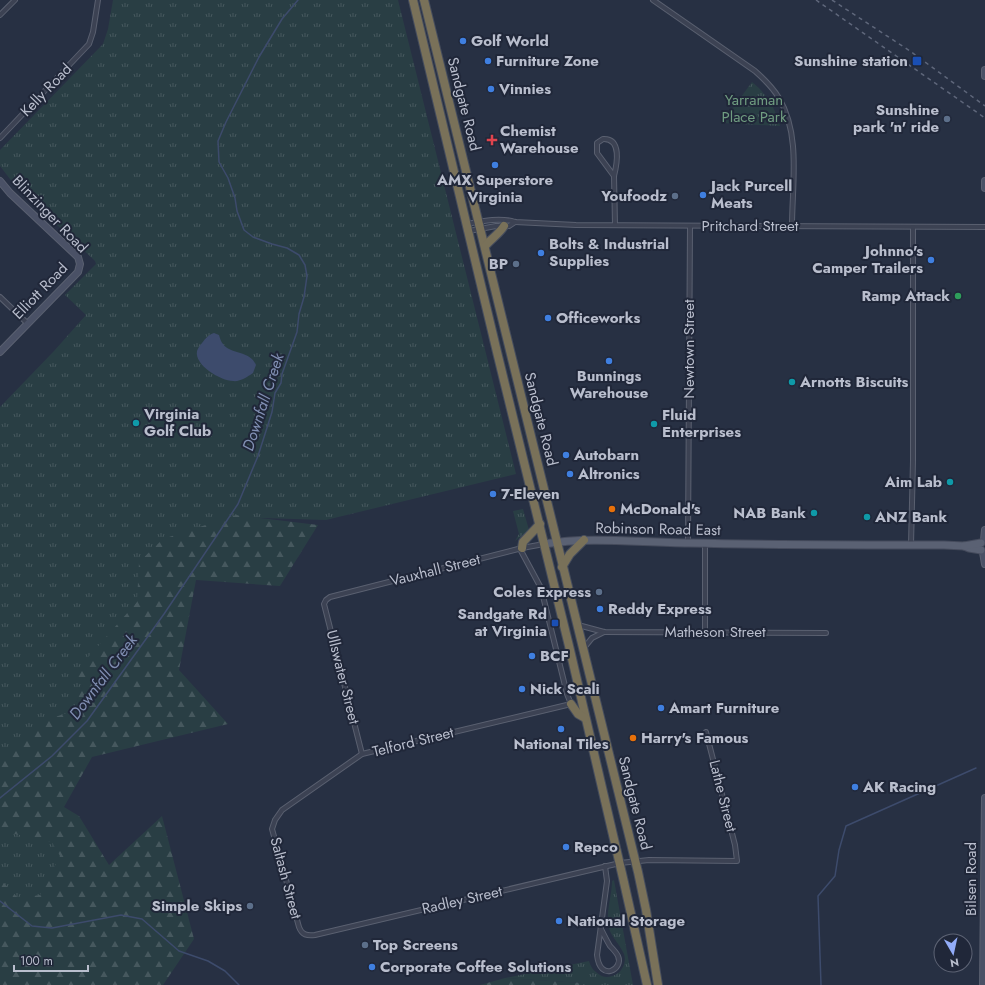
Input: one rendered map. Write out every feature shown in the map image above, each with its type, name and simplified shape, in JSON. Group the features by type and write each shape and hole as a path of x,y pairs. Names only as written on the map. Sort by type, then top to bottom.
{"highway":[{"name":"Sandgate Road","path":"413,0 540,524 620,863 647,985"},
{"name":"Sandgate Road","path":"424,0 635,861 646,910 658,985"},
{"path":"485,246 500,232 504,226"},
{"path":"521,548 523,542 540,524"},
{"path":"562,567 570,554 584,540"},
{"path":"571,704 578,714 585,718"}],"main road":[{"name":"Robinson Road East","path":"544,544 584,540 705,544 964,546 969,548 983,546"}],"street":[{"path":"0,15 15,0"},
{"name":"Kelly Road","path":"0,138 91,41 98,0"},
{"path":"653,0 755,70 779,98 788,118 792,141 792,226"},
{"path":"985,70 985,76"},
{"path":"614,176 597,153 598,143 603,139 612,141 616,146 616,168 614,176 615,225"},
{"path":"985,180 985,188"},
{"name":"Blinzinger Road","path":"0,181 10,193 78,257 80,266"},
{"name":"Pritchard Street","path":"468,227 509,220 515,222 615,225 985,227"},
{"name":"Pritchard Street","path":"468,227 480,225 510,226 515,222"},
{"name":"Newtown Street","path":"688,543 690,226"},
{"path":"911,545 913,461 913,227"},
{"name":"Elliott Road","path":"0,352 78,272 80,266"},
{"path":"0,297 27,323"},
{"path":"985,530 983,546 985,564"},
{"name":"Vauxhall Street","path":"326,600 330,597 521,548 544,544"},
{"path":"705,544 705,632"},
{"path":"521,548 541,588 567,694 571,704"},
{"name":"Ullswater Street","path":"326,600 324,604 362,754"},
{"name":"Matheson Street","path":"576,625 604,632 826,633"},
{"path":"582,649 594,636 604,632"},
{"name":"Telford Street","path":"275,820 282,810 362,754 571,704"},
{"name":"Lathe Street","path":"706,732 735,845 737,861"},
{"name":"Bilsen Road","path":"983,985 985,798"},
{"name":"Saltash Street","path":"275,820 272,829 299,927 304,935"},
{"name":"Radley Street","path":"304,935 315,935 620,863 635,861 737,861"},
{"path":"601,929 610,946 618,955 619,960 616,968 609,971 602,969 598,962 598,944 607,881 605,866"}],"green space":[{"name":"Virginia Golf Club","path":"113,0 398,0 516,474 326,520 232,517 146,615 94,655 75,706 0,775 0,407 54,351 86,315 65,295 96,264 95,261 13,183 0,166 0,150 103,44 108,29"},
{"name":"Yarraman Place Park","path":"752,82 762,91 770,102 780,126 722,123"},
{"path":"523,509 529,530 515,541 519,534 513,511"},
{"path":"236,515 318,525 280,586 196,580 179,670 228,724 92,757 64,807 79,816 109,865 162,816 194,939 163,985 0,985 0,879 18,898 40,895 60,856 52,842 1,831 0,764 46,720 73,711 83,684 76,674 84,662 137,602 139,562 163,539"},
{"path":"0,787 52,817 107,907 23,904 0,885"},
{"path":"614,880 633,985 583,985 583,983 505,978 589,961 593,969 602,976 612,976 620,972 625,957 608,926 608,911 612,881"},
{"path":"505,978 583,983 583,985 480,985"}],"water":[{"path":"214,333 219,335 226,347 253,360 256,365 253,373 241,380 233,381 222,378 204,367 197,356 197,351 206,338"}],"waterway":[{"name":"Downfall Creek","path":"0,798 52,756 87,721 164,614 238,504 258,456 272,412 275,393 281,383 282,374 297,332 307,276 305,265 299,255 287,248 253,237 244,230 228,178 219,162 218,141 259,57 282,19 298,0"},
{"path":"821,985 818,896 835,876 839,850 846,826 976,768"},
{"path":"0,901 32,926 52,928 121,915 142,919 179,951 208,961 225,971 239,985"}],"railway":[{"path":"816,0 985,118"},
{"path":"832,0 910,51 985,106"}],"place":[{"name":"Golf World","path":"463,41"},
{"name":"Furniture Zone","path":"488,61"},
{"name":"Sunshine station","path":"917,61"},
{"name":"Vinnies","path":"491,89"},
{"name":"Sunshine park 'n' ride","path":"947,119"},
{"name":"Chemist Warehouse","path":"492,140"},
{"name":"AMX Superstore Virginia","path":"495,165"},
{"name":"Jack Purcell Meats","path":"703,195"},
{"name":"Youfoodz","path":"675,196"},
{"name":"Bolts & Industrial Supplies","path":"541,253"},
{"name":"Johnno's Camper Trailers","path":"931,260"},
{"name":"BP","path":"516,264"},
{"name":"Ramp Attack","path":"958,296"},
{"name":"Officeworks","path":"548,318"},
{"name":"Bunnings Warehouse","path":"609,361"},
{"name":"Arnotts Biscuits","path":"792,382"},
{"name":"Virginia Golf Club","path":"136,423"},
{"name":"Fluid Enterprises","path":"654,424"},
{"name":"Autobarn","path":"566,455"},
{"name":"Altronics","path":"570,474"},
{"name":"Aim Lab","path":"950,482"},
{"name":"7-Eleven","path":"493,494"},
{"name":"McDonald's","path":"612,509"},
{"name":"NAB Bank","path":"814,513"},
{"name":"ANZ Bank","path":"867,517"},
{"name":"Coles Express","path":"599,592"},
{"name":"Reddy Express","path":"600,609"},
{"name":"Sandgate Rd at Virginia","path":"555,623"},
{"name":"BCF","path":"532,656"},
{"name":"Nick Scali","path":"522,689"},
{"name":"Amart Furniture","path":"661,708"},
{"name":"National Tiles","path":"561,729"},
{"name":"Harry's Famous","path":"633,738"},
{"name":"AK Racing","path":"855,787"},
{"name":"Repco","path":"566,847"},
{"name":"Simple Skips","path":"250,906"},
{"name":"National Storage","path":"559,921"},
{"name":"Top Screens","path":"365,945"},
{"name":"Corporate Coffee Solutions","path":"372,967"}]}
